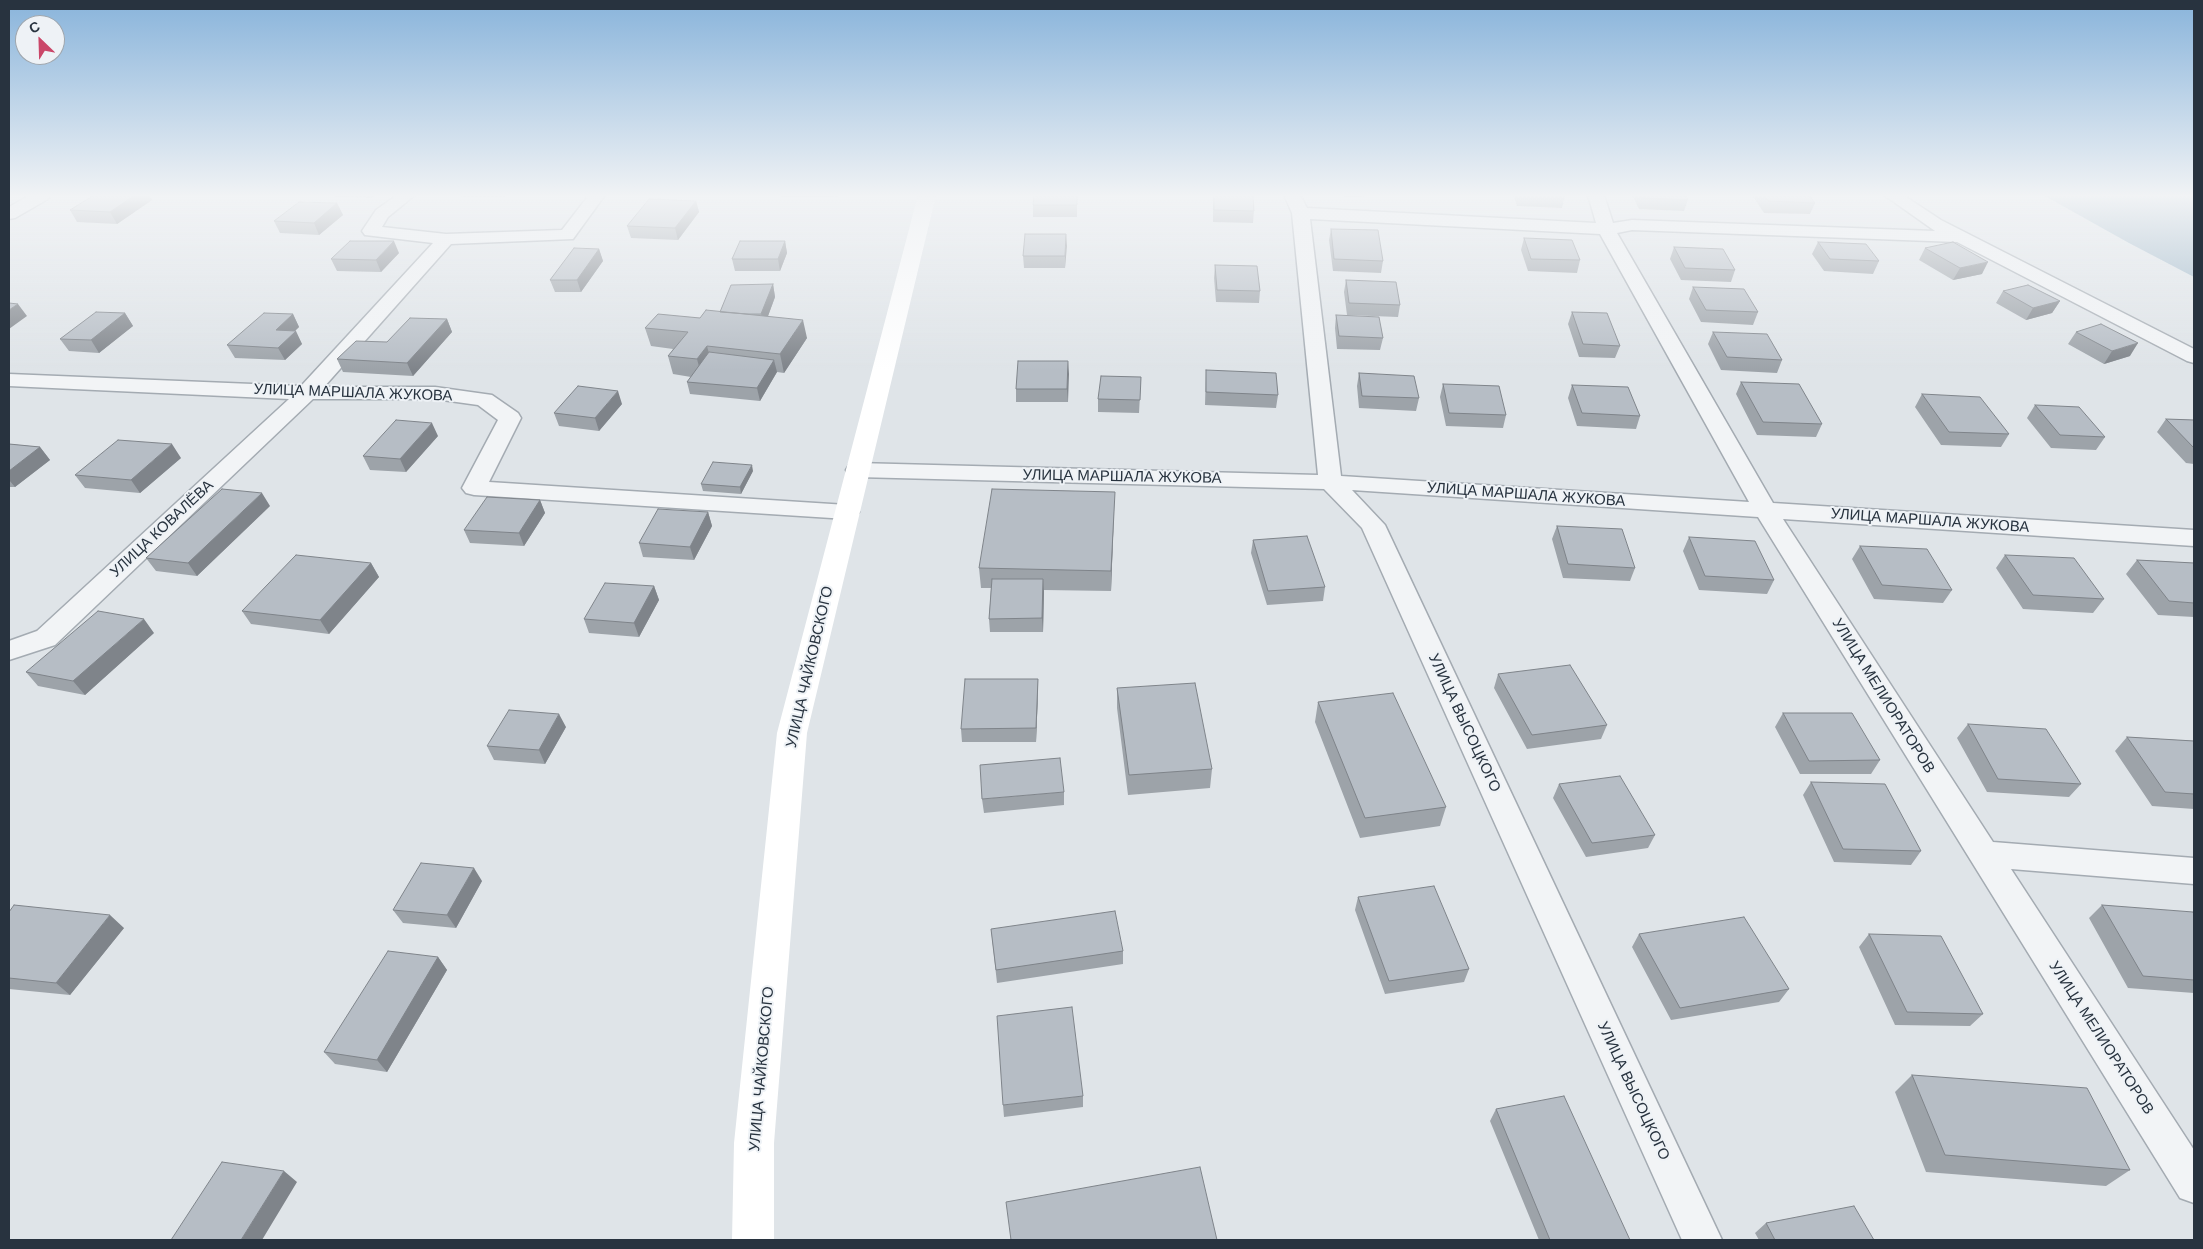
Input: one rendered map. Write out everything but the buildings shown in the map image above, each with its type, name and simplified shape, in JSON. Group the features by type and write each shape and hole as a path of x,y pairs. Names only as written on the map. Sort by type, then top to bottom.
{"main road":[{"name":"УЛИЦА ЧАЙКОВСКОГО","path":"753,1240 754,1143 792,733 912,253"}],"street":[{"name":"УЛИЦА КОВАЛЁВА","path":"9,651 46,638 307,393 433,253"},
{"path":"1302,253 1330,482"},
{"name":"УЛИЦА МЕЛИОРАТОРОВ","path":"1620,253 1765,510 2194,1184"},
{"path":"1991,253 2194,357"},
{"name":"УЛИЦА МАРШАЛА ЖУКОВА","path":"9,380 307,393 435,393 484,400 510,418 474,488 847,512"},
{"name":"УЛИЦА МАРШАЛА ЖУКОВА","path":"857,470 1330,482 2194,538"},
{"name":"УЛИЦА ВЫСОЦКОГО","path":"1330,482 1374,525 1702,1240"},
{"path":"1983,854 2194,871"}],"water":[{"path":"2149,253 2194,253 2194,277"}]}
